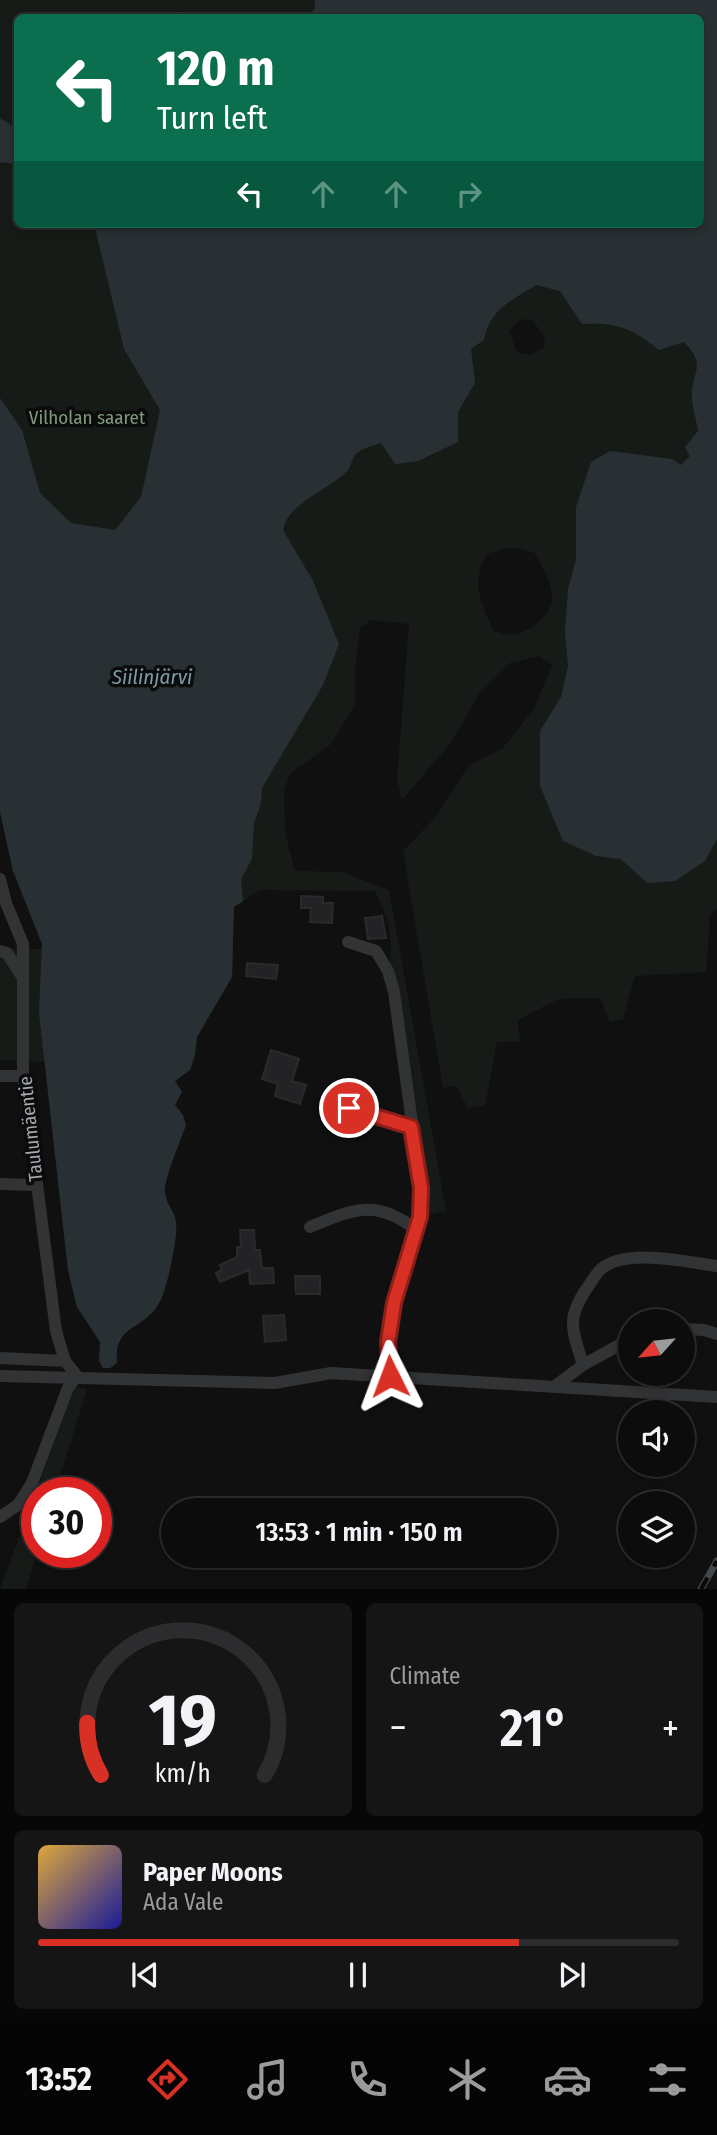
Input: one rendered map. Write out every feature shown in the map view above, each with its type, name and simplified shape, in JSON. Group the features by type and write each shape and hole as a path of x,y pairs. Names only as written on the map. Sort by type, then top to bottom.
{"street":[{"name":"Taulumäentie","path":"0,879 6,903 23,944 23,1076 56,1331 65,1361 77,1377"},
{"path":"348,942 376,951 388,971 394,992 421,1188 420,1217 394,1303 388,1342 390,1376"},
{"path":"0,951 7,953 21,975"},
{"path":"1,1076 23,1076"},
{"path":"328,1102 411,1127"},
{"path":"0,1184 36,1185"},
{"path":"310,1227 343,1213 365,1209 397,1215 416,1230"},
{"path":"583,1365 573,1330 575,1306 600,1270 618,1260 642,1259 717,1266"},
{"path":"695,1331 717,1334"},
{"path":"555,1386 583,1365 618,1346"},
{"path":"0,1358 65,1361"},
{"path":"0,1376 275,1383 331,1373 717,1397"},
{"path":"0,1517 18,1504 32,1483 68,1388 77,1377"}],"green space":[{"name":"Vilholan saaret","path":"0,0 315,0 314,10 307,14 185,14 181,11 175,14 14,14 14,228 95,228 124,349 176,339 127,560 0,486"},
{"path":"717,277 684,342 697,361 697,376 692,391 702,461 717,472 717,909 710,916 706,972 635,976 623,1019 610,1022 600,998 558,999 518,1020 520,1042 497,1042 485,1105 468,1108 456,1086 443,1088 403,851 435,818 469,765 502,749 534,709 552,665 540,656 510,663 479,694 450,744 402,800 397,780 409,624 371,620 360,628 355,667 355,705 330,745 291,773 284,789 285,833 295,871 342,872 389,890 446,1211 420,1217 388,971 391,940 387,919 374,891 260,890 234,907 232,977 197,1037 190,1070 175,1081 182,1092 175,1105 183,1115 186,1125 165,1187 176,1229 172,1260 162,1297 148,1317 121,1340 117,1349 117,1363 110,1368 103,1368 99,1361 100,1342 77,1307 68,1270 45,1062 0,1060 0,949 41,949 42,944 13,871 0,812 0,705 259,550 403,278","holes":["531,319 545,337 543,348 530,355 517,352 509,332 519,320","505,548 518,548 535,553 548,578 552,595 549,609 539,621 525,631 511,635 494,631 485,612 478,583 487,554"]},
{"path":"75,1387 87,1389 60,1477 42,1477"},
{"path":"21,1532 21,1568 32,1568 26,1589 0,1589"}],"water":[{"name":"Siilinjärvi","path":"315,0 717,0 717,839 705,861 675,881 647,883 621,859 596,856 563,841 540,786 540,731 561,697 568,666 565,632 568,589 576,560 576,507 591,462 610,451 672,459 681,465 690,456 685,447 698,431 692,395 697,361 684,342 659,350 624,328 605,324 582,324 560,291 536,285 496,313 484,340 471,349 475,383 458,412 458,442 418,461 395,464 381,443 364,449 355,455 348,470 301,504 286,520 283,530 313,581 339,644 323,685 262,788 261,803 254,823 252,859 241,879 243,901 234,907 232,977 197,1037 190,1070 175,1081 182,1092 175,1105 183,1115 186,1125 165,1187 176,1229 172,1260 162,1297 148,1317 121,1340 117,1349 117,1363 110,1368 103,1368 99,1361 100,1342 77,1307 68,1270 39,1013 42,944 13,871 0,812 0,398 22,430 40,493 71,523 115,530 141,497 160,410 124,349 95,228 704,228 704,14 307,14 314,10"},
{"path":"0,118 14,127 14,164 0,162"}],"building":[{"path":"301,896 323,897 323,903 333,903 332,923 310,922 311,908 301,908"},
{"path":"382,916 386,938 368,939 365,918"},
{"path":"247,963 278,965 276,979 246,976"},
{"path":"271,1050 299,1059 292,1081 306,1085 300,1104 275,1096 278,1084 262,1079"},
{"path":"240,1230 254,1230 255,1250 260,1250 262,1268 273,1268 274,1283 250,1284 249,1270 220,1282 216,1273 222,1270 220,1265 237,1257 237,1247 241,1247"},
{"path":"295,1276 320,1276 320,1294 296,1294"},
{"path":"284,1315 286,1340 265,1342 263,1316"}],"railway":[{"path":"701,1589 717,1561"}],"route":[{"path":"349,1108 411,1127 421,1188 420,1217 394,1303 388,1342 390,1376"}]}
